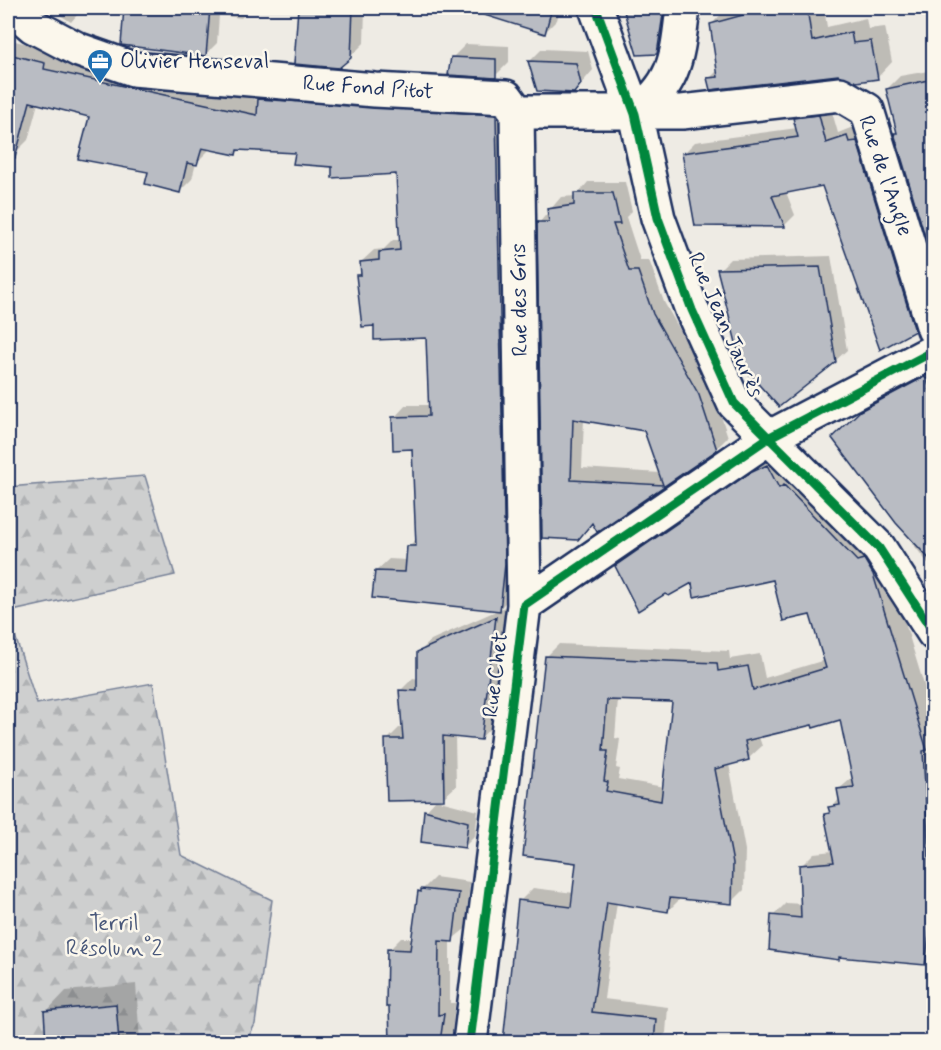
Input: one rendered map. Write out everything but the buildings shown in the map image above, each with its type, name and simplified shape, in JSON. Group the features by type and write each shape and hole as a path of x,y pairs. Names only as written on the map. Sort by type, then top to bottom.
{"street":[{"name":"Rue Fond Pitot","path":"12,8 33,26 79,50 133,69 375,90 506,98 517,112"},
{"name":"Rue Jean Jaurès","path":"596,8 634,114 658,218 692,310 734,403 923,590 933,633"},
{"path":"517,112 634,114 654,99 676,65 683,8"},
{"name":"Rue de l'Angle","path":"634,114 682,112 840,94 867,110 933,329"},
{"name":"Rue des Gris","path":"517,112 524,605"},
{"name":"Rue Chet","path":"470,1042 524,605 768,438 933,351"}],"green space":[{"path":"145,476 175,575 8,612 8,487"},
{"name":"Terril Résolu n°2","path":"8,614 37,704 153,683 181,855 272,900 255,1024 246,1042 8,1042"}],"cycle path":[{"path":"596,8 635,114 658,218 692,310 734,403 879,548 934,633"},
{"path":"470,1042 524,605 768,438 934,351"}],"place":[{"name":"Olivier Henseval","path":"100,85"}]}
